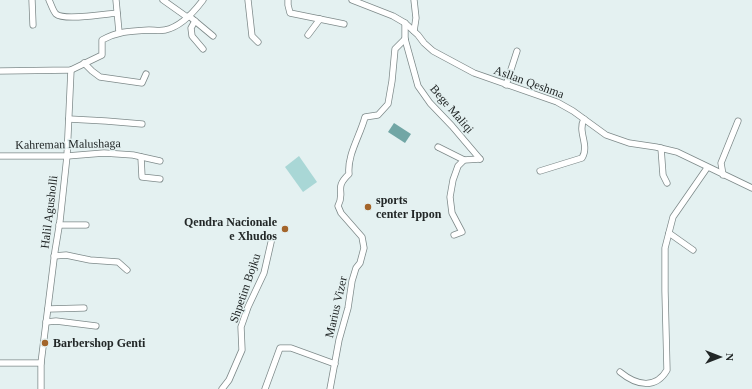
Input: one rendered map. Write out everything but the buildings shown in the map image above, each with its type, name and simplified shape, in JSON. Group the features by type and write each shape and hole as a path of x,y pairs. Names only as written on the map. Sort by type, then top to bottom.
{"street":[{"path":"32,0 33,25"},
{"path":"49,0 56,14 60,17 85,17 117,13"},
{"path":"116,0 119,32"},
{"path":"163,0 195,21 213,36"},
{"path":"0,70 70,70 84,62 102,55 102,40 119,32 165,30 188,17 203,0"},
{"path":"248,0 252,36 258,42"},
{"path":"288,0 290,13 344,24"},
{"name":"Asllan Qeshma","path":"352,0 393,16 405,23 414,31 424,44 433,51 474,73 557,102 606,135 629,143 661,148 688,157 707,168 752,188"},
{"path":"414,0 416,18 414,31"},
{"path":"308,34 320,19"},
{"path":"195,21 190,28 192,36 203,49"},
{"name":"Bege Maliqi","path":"405,23 405,39 418,86 430,103 480,159 464,160"},
{"name":"Marius Vizer","path":"330,389 339,340 348,308 352,281 356,268 360,263 364,248 362,237 341,213 338,206 342,199 340,187 342,180 349,174 348,168 365,117 378,116 388,104 395,49 405,39"},
{"path":"506,85 517,51"},
{"path":"84,62 100,77 142,83 146,74"},
{"name":"Halil Agusholli","path":"41,389 41,362 67,156 70,70"},
{"path":"69,119 106,120 142,124"},
{"path":"540,171 582,158 586,150 581,127 584,119"},
{"path":"724,175 721,163 738,121"},
{"path":"438,147 464,160 458,166 450,198 452,213 462,232 454,235"},
{"path":"661,148 663,175 667,183"},
{"name":"Kahreman Malushaga","path":"0,156 67,156 104,153 133,155 160,161"},
{"path":"141,157 142,177 160,179"},
{"path":"620,372 639,385 650,388 660,383 664,378 667,370 665,248 668,233 673,217 707,168"},
{"path":"59,225 86,225"},
{"path":"668,233 694,250"},
{"name":"Shpetim Bojku","path":"222,389 229,380 242,350 241,327 248,307 264,273 272,238"},
{"path":"54,256 66,255 90,260 118,262 127,270"},
{"path":"48,309 84,308"},
{"path":"46,322 56,321 96,326"},
{"path":"265,389 280,348 291,348 335,364"},
{"path":"0,363 41,362"}],"shaded area":[{"path":"394,123 411,134 405,143 388,132"},
{"path":"299,156 317,182 303,192 285,167"}],"place":[{"name":"sports center Ippon","path":"368,207"},
{"name":"Qendra Nacionale e Xhudos","path":"285,229"},
{"name":"Barbershop Genti","path":"45,343"}]}
